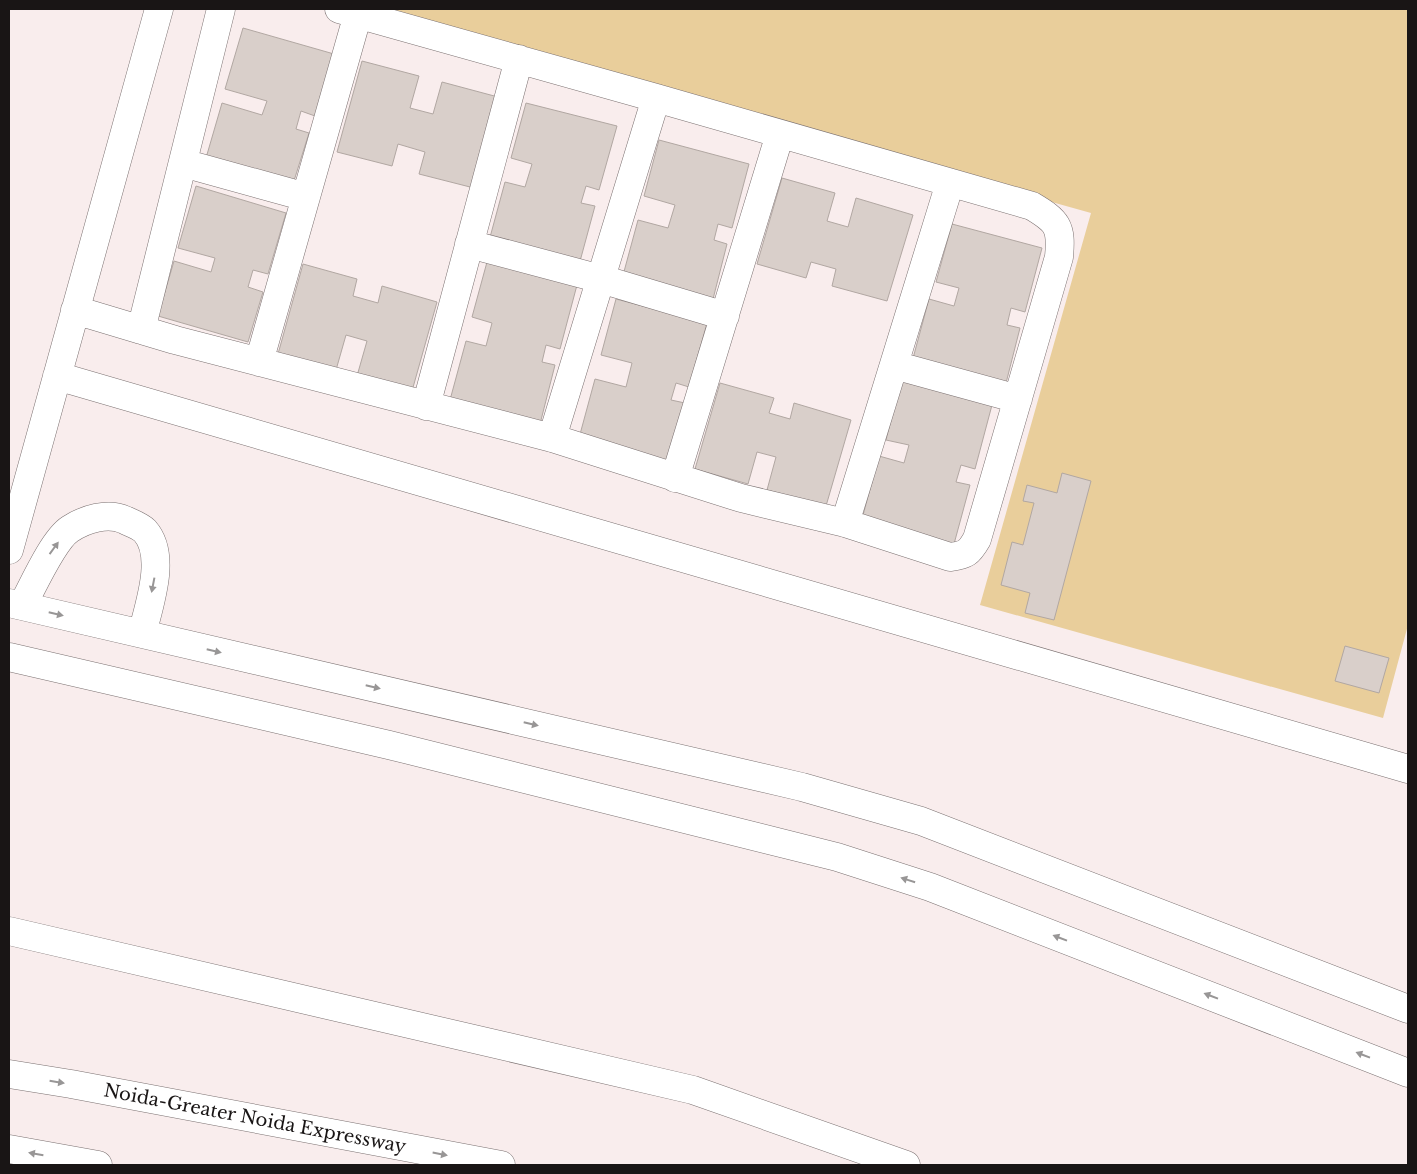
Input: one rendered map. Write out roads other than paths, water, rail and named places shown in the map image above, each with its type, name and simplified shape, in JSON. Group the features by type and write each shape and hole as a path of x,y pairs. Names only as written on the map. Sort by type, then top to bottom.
{"main road":[{"path":"9,550 158,9"},
{"path":"141,330 221,9"},
{"path":"75,310 259,362 552,438 741,498 845,523 950,557 962,556 971,550 977,539 1059,257 1061,242 1057,224 1050,217 1032,206 349,11 306,197 259,362"},
{"path":"426,406 519,59"},
{"path":"552,438 656,98"},
{"path":"675,478 780,134"},
{"path":"183,163 306,197"},
{"path":"845,523 950,183"},
{"path":"469,244 601,279 725,316"},
{"path":"894,365 1018,399"},
{"path":"57,376 1408,769"},
{"path":"142,634 155,581 156,559 153,544 144,530 119,517 94,518 70,529 53,549 15,604 142,634 792,785 921,821 1408,1009"},
{"path":"9,657 390,745 837,857 930,887 1408,1073"},
{"path":"9,931 693,1090 906,1165"},
{"name":"Noida-Greater Noida Expressway","path":"9,1074 501,1165"},
{"path":"9,1149 98,1165"}]}
